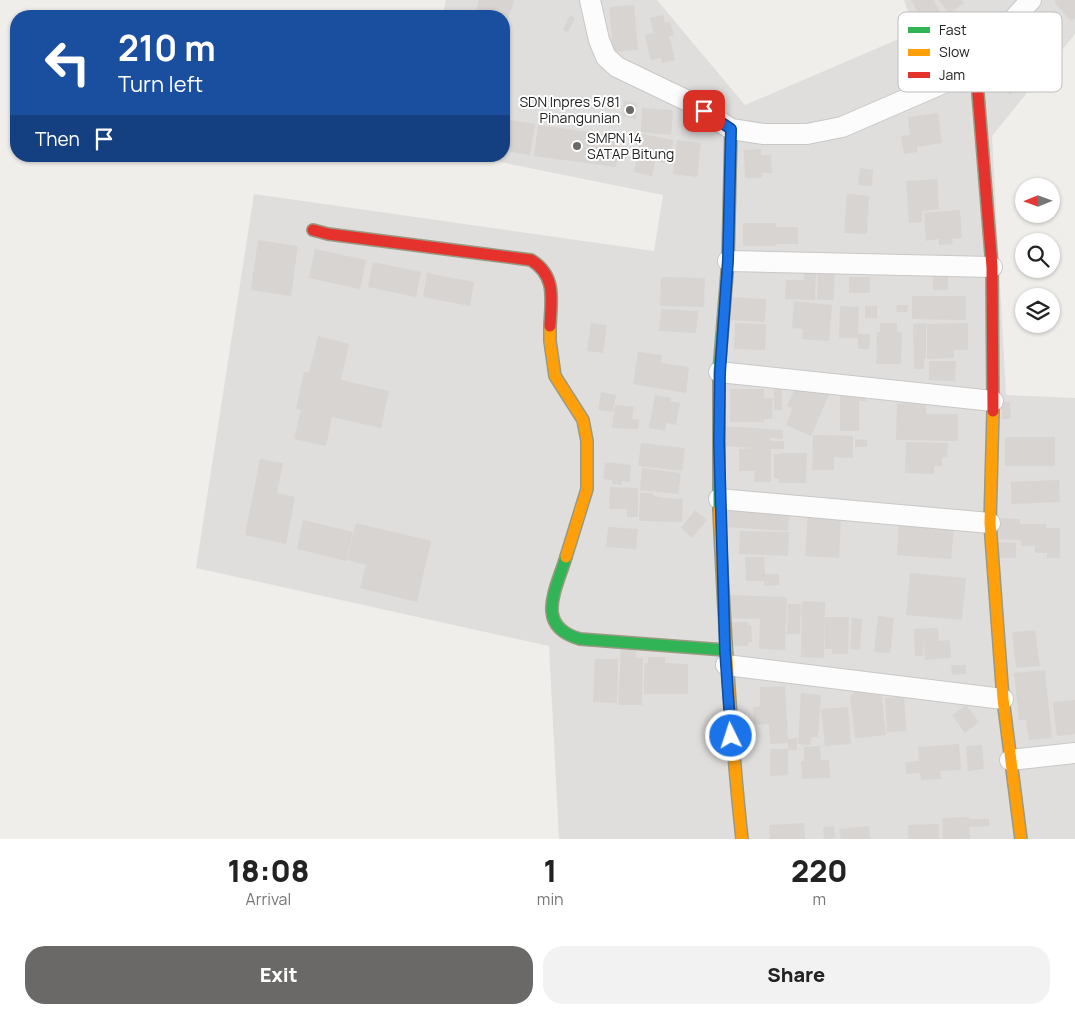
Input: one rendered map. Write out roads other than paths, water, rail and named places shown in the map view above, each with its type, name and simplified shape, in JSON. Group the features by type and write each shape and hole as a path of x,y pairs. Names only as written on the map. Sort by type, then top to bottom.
{"street":[{"path":"590,0 606,57 617,68 690,102 731,129 764,134 807,134 842,127 923,92"},
{"path":"1020,12 1031,0"},
{"path":"978,92 992,267 993,401 990,523 1003,699 1021,839"},
{"path":"731,129 728,260 720,372 719,499 725,658 742,839"},
{"path":"313,230 328,234 532,260 541,266 546,273 550,286 550,342 555,376 583,420 587,441 587,489 554,599 551,615 558,629 568,636 1003,699"},
{"path":"728,260 992,267"},
{"path":"720,372 993,401"},
{"path":"719,499 990,523"},
{"path":"1010,760 1075,753"}],"place":[{"name":"SDN Inpres 5/81 Pinangunian","path":"630,110"},
{"name":"SMPN 14 SATAP Bitung","path":"577,146"}]}
